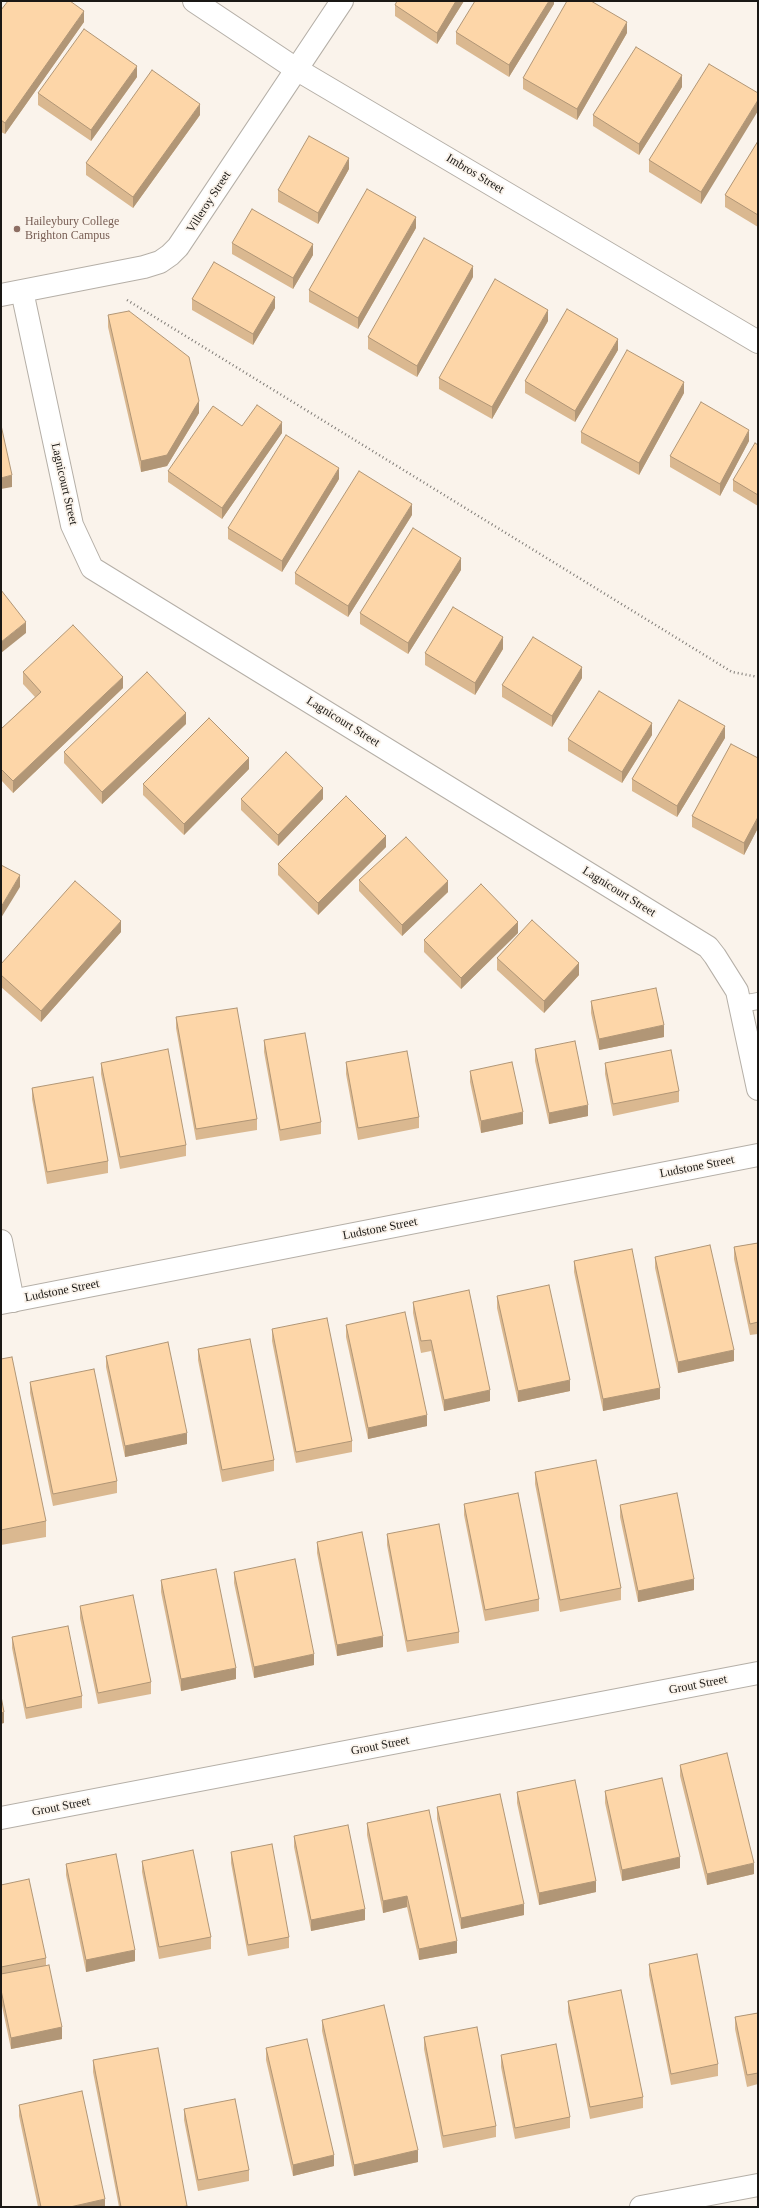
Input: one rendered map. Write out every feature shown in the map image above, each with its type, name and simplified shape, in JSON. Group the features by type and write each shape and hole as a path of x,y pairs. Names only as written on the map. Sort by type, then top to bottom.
{"street":[{"name":"Imbros Street","path":"194,1 296,69 758,342"},
{"name":"Villeroy Street","path":"1,296 160,262 178,247 342,1"},
{"name":"Lagnicourt Street","path":"22,291 72,525 92,568 697,940 716,956 733,984 750,1003 758,1089"},
{"name":"Ludstone Street","path":"7,1302 758,1155"},
{"path":"1,1240 7,1302"},
{"name":"Grout Street","path":"1,1818 758,1674"},
{"path":"641,2207 758,2185"}],"path":[{"path":"90,278 732,672 758,677"}],"building":[{"path":"8,1 70,1 84,11 5,123 1,120 1,10"},
{"path":"397,1 456,1 437,33 395,5"},
{"path":"475,1 549,1 509,65 456,32"},
{"path":"567,1 591,1 627,22 577,109 523,78"},
{"path":"84,29 137,66 91,130 38,93"},
{"path":"636,47 682,75 639,144 593,115"},
{"path":"709,64 758,93 758,100 701,192 649,160"},
{"path":"152,70 200,104 133,197 86,163"},
{"path":"309,136 349,158 318,213 278,190"},
{"path":"758,141 758,215 725,195"},
{"path":"367,189 416,217 358,318 309,290"},
{"path":"252,209 313,244 293,278 232,243"},
{"path":"424,238 473,266 417,366 368,337"},
{"path":"214,262 275,297 253,334 192,299"},
{"path":"495,279 548,310 492,407 439,378"},
{"path":"567,309 618,339 575,411 525,381"},
{"path":"129,311 189,357 199,401 167,455 141,461 108,315"},
{"path":"627,350 684,382 639,463 581,432"},
{"path":"701,402 749,430 720,484 670,456"},
{"path":"257,405 282,422 222,508 168,471 213,406 242,426"},
{"path":"1,425 12,475 1,478"},
{"path":"286,435 339,468 282,561 228,528"},
{"path":"755,443 758,445 758,495 733,480"},
{"path":"359,471 412,504 348,606 295,573"},
{"path":"413,528 461,558 408,643 360,613"},
{"path":"1,590 26,622 1,642"},
{"path":"453,607 503,637 475,683 425,653"},
{"path":"73,625 123,677 13,781 1,769 1,729 41,692 23,672"},
{"path":"533,637 582,667 552,716 502,685"},
{"path":"147,672 186,713 102,792 64,752"},
{"path":"599,691 652,723 622,772 568,739"},
{"path":"679,700 725,726 677,806 632,779"},
{"path":"209,718 249,758 184,824 143,784"},
{"path":"731,744 758,758 758,817 744,843 692,816"},
{"path":"286,752 323,788 278,835 241,799"},
{"path":"346,796 386,836 318,903 278,864"},
{"path":"406,837 448,881 402,925 359,880"},
{"path":"1,865 20,875 1,907"},
{"path":"75,881 121,921 41,1011 1,975 1,964"},
{"path":"481,884 518,922 461,978 424,940"},
{"path":"532,920 579,963 544,1001 497,958"},
{"path":"656,988 664,1025 599,1039 591,1001"},
{"path":"237,1008 257,1119 196,1129 176,1017"},
{"path":"305,1033 321,1122 280,1130 264,1040"},
{"path":"575,1041 588,1105 549,1113 535,1049"},
{"path":"168,1049 186,1145 120,1157 101,1063"},
{"path":"671,1050 679,1091 613,1104 605,1063"},
{"path":"407,1051 419,1117 358,1128 346,1062"},
{"path":"512,1062 523,1112 481,1121 470,1071"},
{"path":"93,1077 108,1161 47,1172 32,1088"},
{"path":"758,1243 758,1322 750,1324 734,1247"},
{"path":"710,1245 734,1350 678,1362 655,1257"},
{"path":"632,1249 660,1388 603,1399 574,1261"},
{"path":"549,1285 570,1380 518,1391 497,1296"},
{"path":"469,1290 490,1390 444,1400 431,1340 421,1341 413,1302"},
{"path":"405,1312 427,1415 368,1428 346,1325"},
{"path":"327,1318 352,1441 296,1452 272,1329"},
{"path":"250,1339 274,1460 222,1470 198,1349"},
{"path":"168,1342 187,1433 125,1446 106,1356"},
{"path":"12,1357 46,1521 1,1530 1,1359"},
{"path":"94,1369 117,1481 53,1494 30,1382"},
{"path":"596,1460 621,1588 560,1600 535,1472"},
{"path":"518,1493 539,1599 485,1610 464,1504"},
{"path":"677,1493 694,1579 638,1591 620,1505"},
{"path":"439,1524 459,1632 407,1641 387,1534"},
{"path":"362,1532 383,1636 337,1645 317,1542"},
{"path":"295,1559 314,1654 254,1667 234,1572"},
{"path":"216,1569 236,1668 181,1679 161,1580"},
{"path":"133,1595 151,1682 98,1693 80,1606"},
{"path":"68,1626 82,1696 26,1708 12,1637"},
{"path":"1,1696 4,1712 1,1713"},
{"path":"727,1753 754,1863 707,1874 680,1765"},
{"path":"662,1778 680,1857 622,1870 605,1791"},
{"path":"575,1780 596,1881 539,1893 517,1792"},
{"path":"500,1794 524,1904 461,1918 437,1807"},
{"path":"429,1810 457,1941 419,1949 407,1896 383,1901 367,1823"},
{"path":"348,1825 365,1909 311,1920 294,1836"},
{"path":"272,1844 289,1937 248,1945 231,1852"},
{"path":"193,1850 211,1937 159,1947 142,1861"},
{"path":"116,1854 135,1950 86,1960 66,1864"},
{"path":"29,1879 46,1958 1,1967 1,1885"},
{"path":"697,1954 718,2064 671,2074 649,1964"},
{"path":"49,1965 62,2027 11,2038 1,1990 1,1974"},
{"path":"621,1990 643,2097 590,2107 568,2001"},
{"path":"384,2005 418,2150 354,2165 322,2020"},
{"path":"758,2013 758,2073 747,2075 735,2017"},
{"path":"477,2027 496,2126 443,2136 424,2037"},
{"path":"307,2039 334,2155 293,2165 266,2048"},
{"path":"556,2044 570,2117 515,2128 501,2055"},
{"path":"158,2048 187,2206 121,2207 93,2060"},
{"path":"82,2091 105,2199 70,2207 41,2207 19,2105"},
{"path":"235,2099 249,2170 198,2180 184,2109"}],"place":[{"name":"Haileybury College Brighton Campus","path":"17,229"}]}
